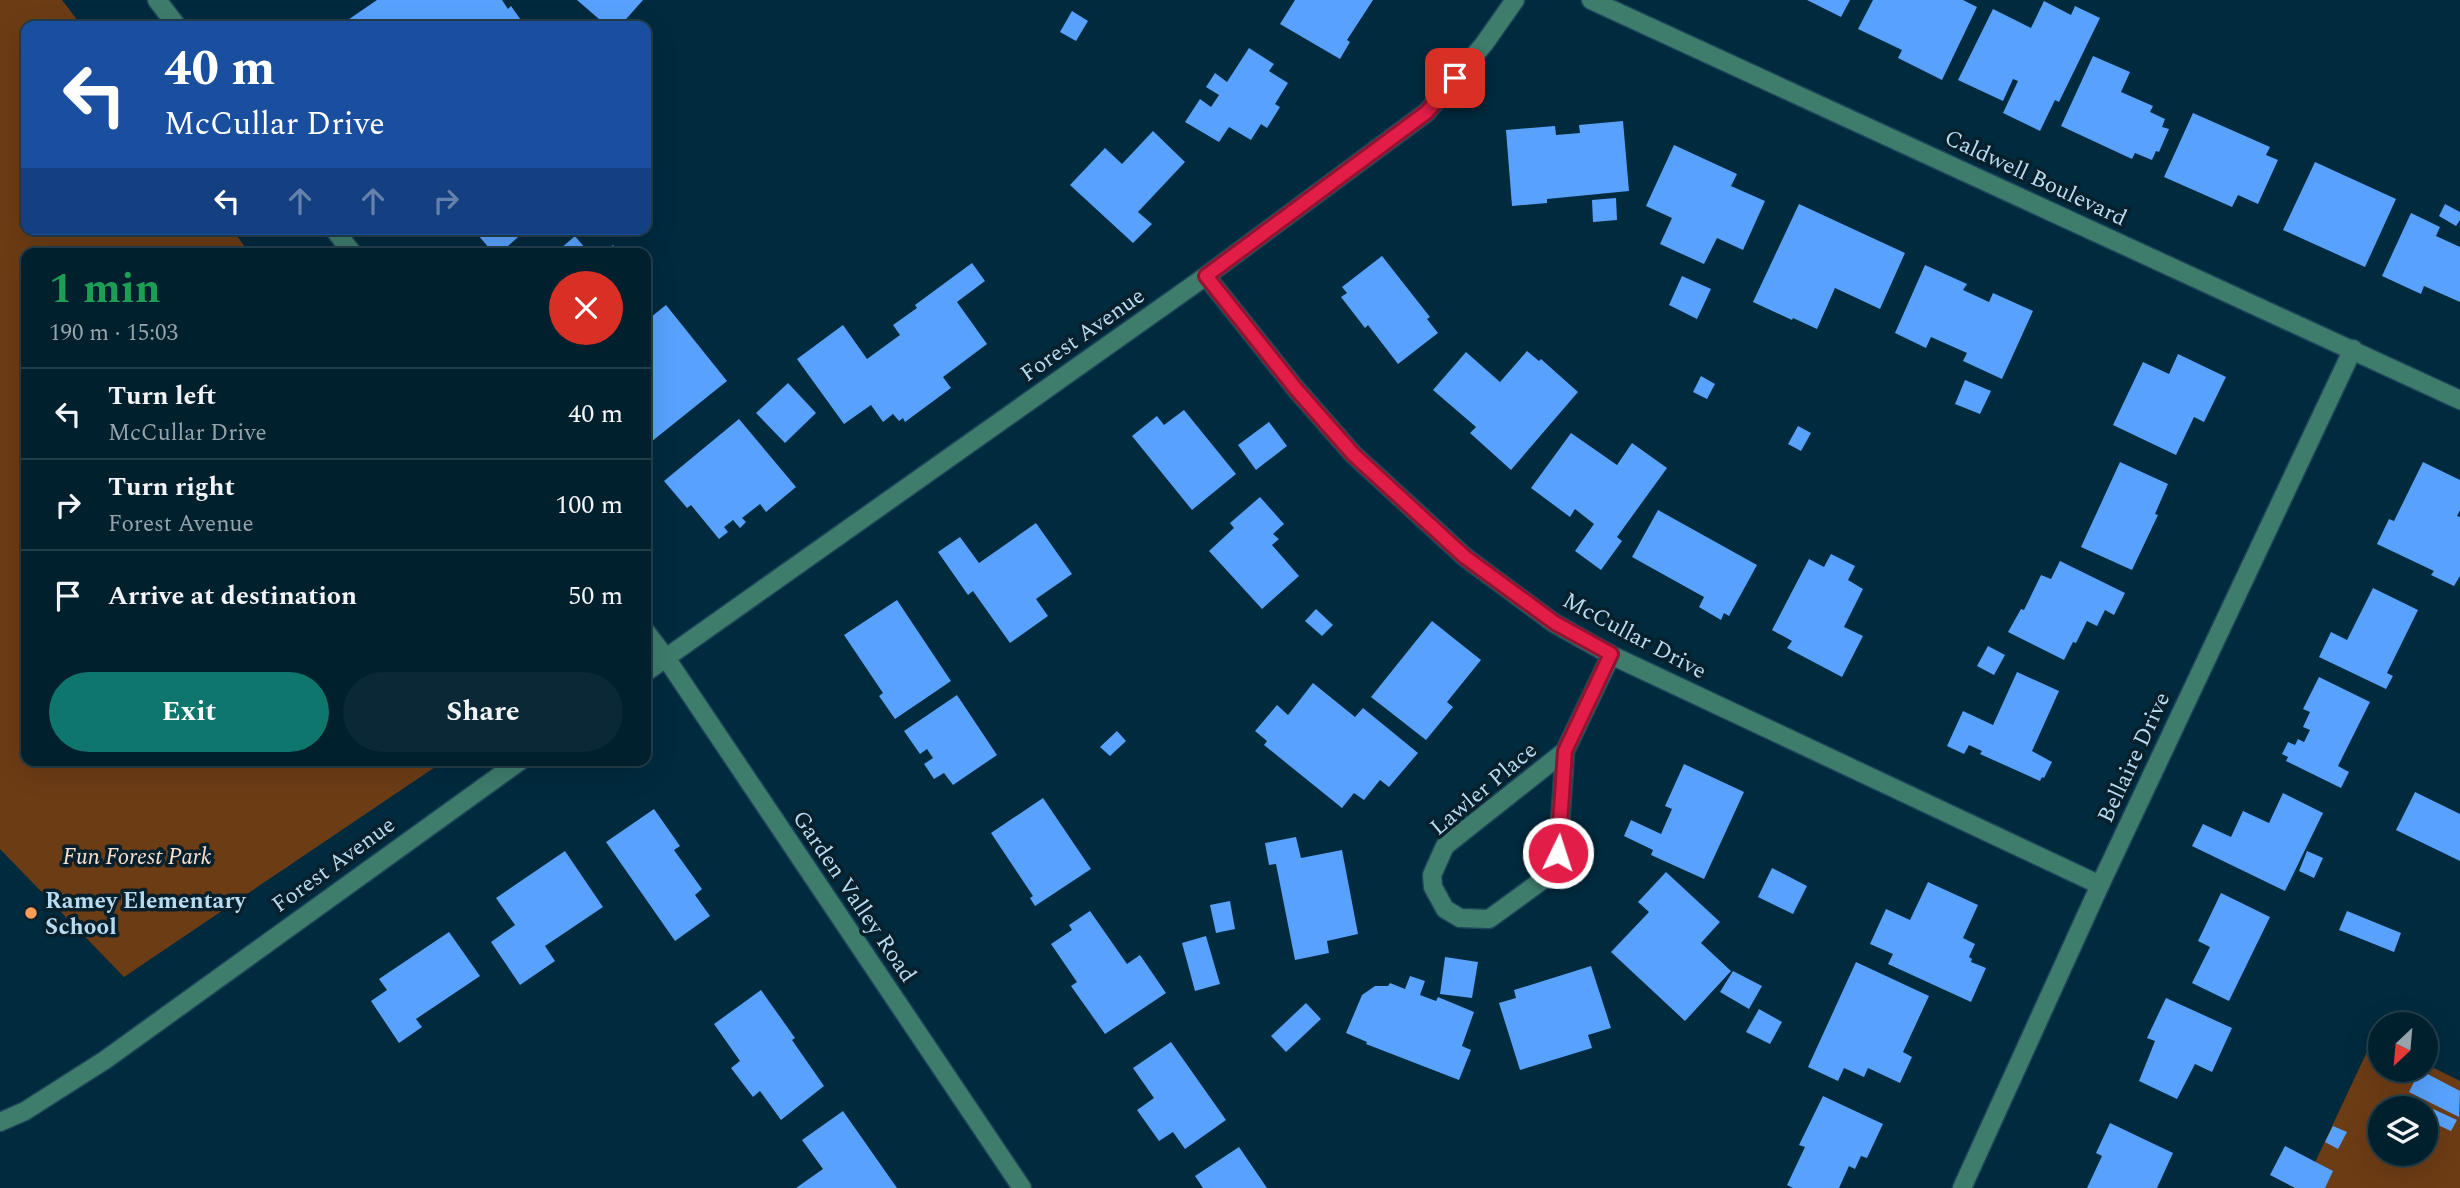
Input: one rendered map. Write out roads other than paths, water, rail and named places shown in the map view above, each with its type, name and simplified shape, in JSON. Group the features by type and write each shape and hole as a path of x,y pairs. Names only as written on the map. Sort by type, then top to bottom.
{"street":[{"path":"157,0 173,21"},
{"name":"Forest Avenue","path":"651,668 1206,276 1427,112 1515,0"},
{"name":"Caldwell Boulevard","path":"1591,0 2460,400"},
{"name":"McCullar Drive","path":"1206,276 1296,389 1353,454 1465,557 1555,623 1611,654 2100,885"},
{"name":"Bellaire Drive","path":"1962,1188 2100,885 2353,349"},
{"name":"Garden Valley Road","path":"651,638 1022,1188"},
{"name":"Lawler Place","path":"1565,751 1446,846 1432,875 1433,887 1445,909 1460,918 1489,919 1548,876 1558,853 1565,751 1611,654"},
{"name":"Forest Avenue","path":"0,1122 25,1111 105,1060 513,766"}],"place":[{"name":"Ramey Elementary School","path":"31,913"}],"park label":[{"name":"Fun Forest Park","path":"137,856"}]}
